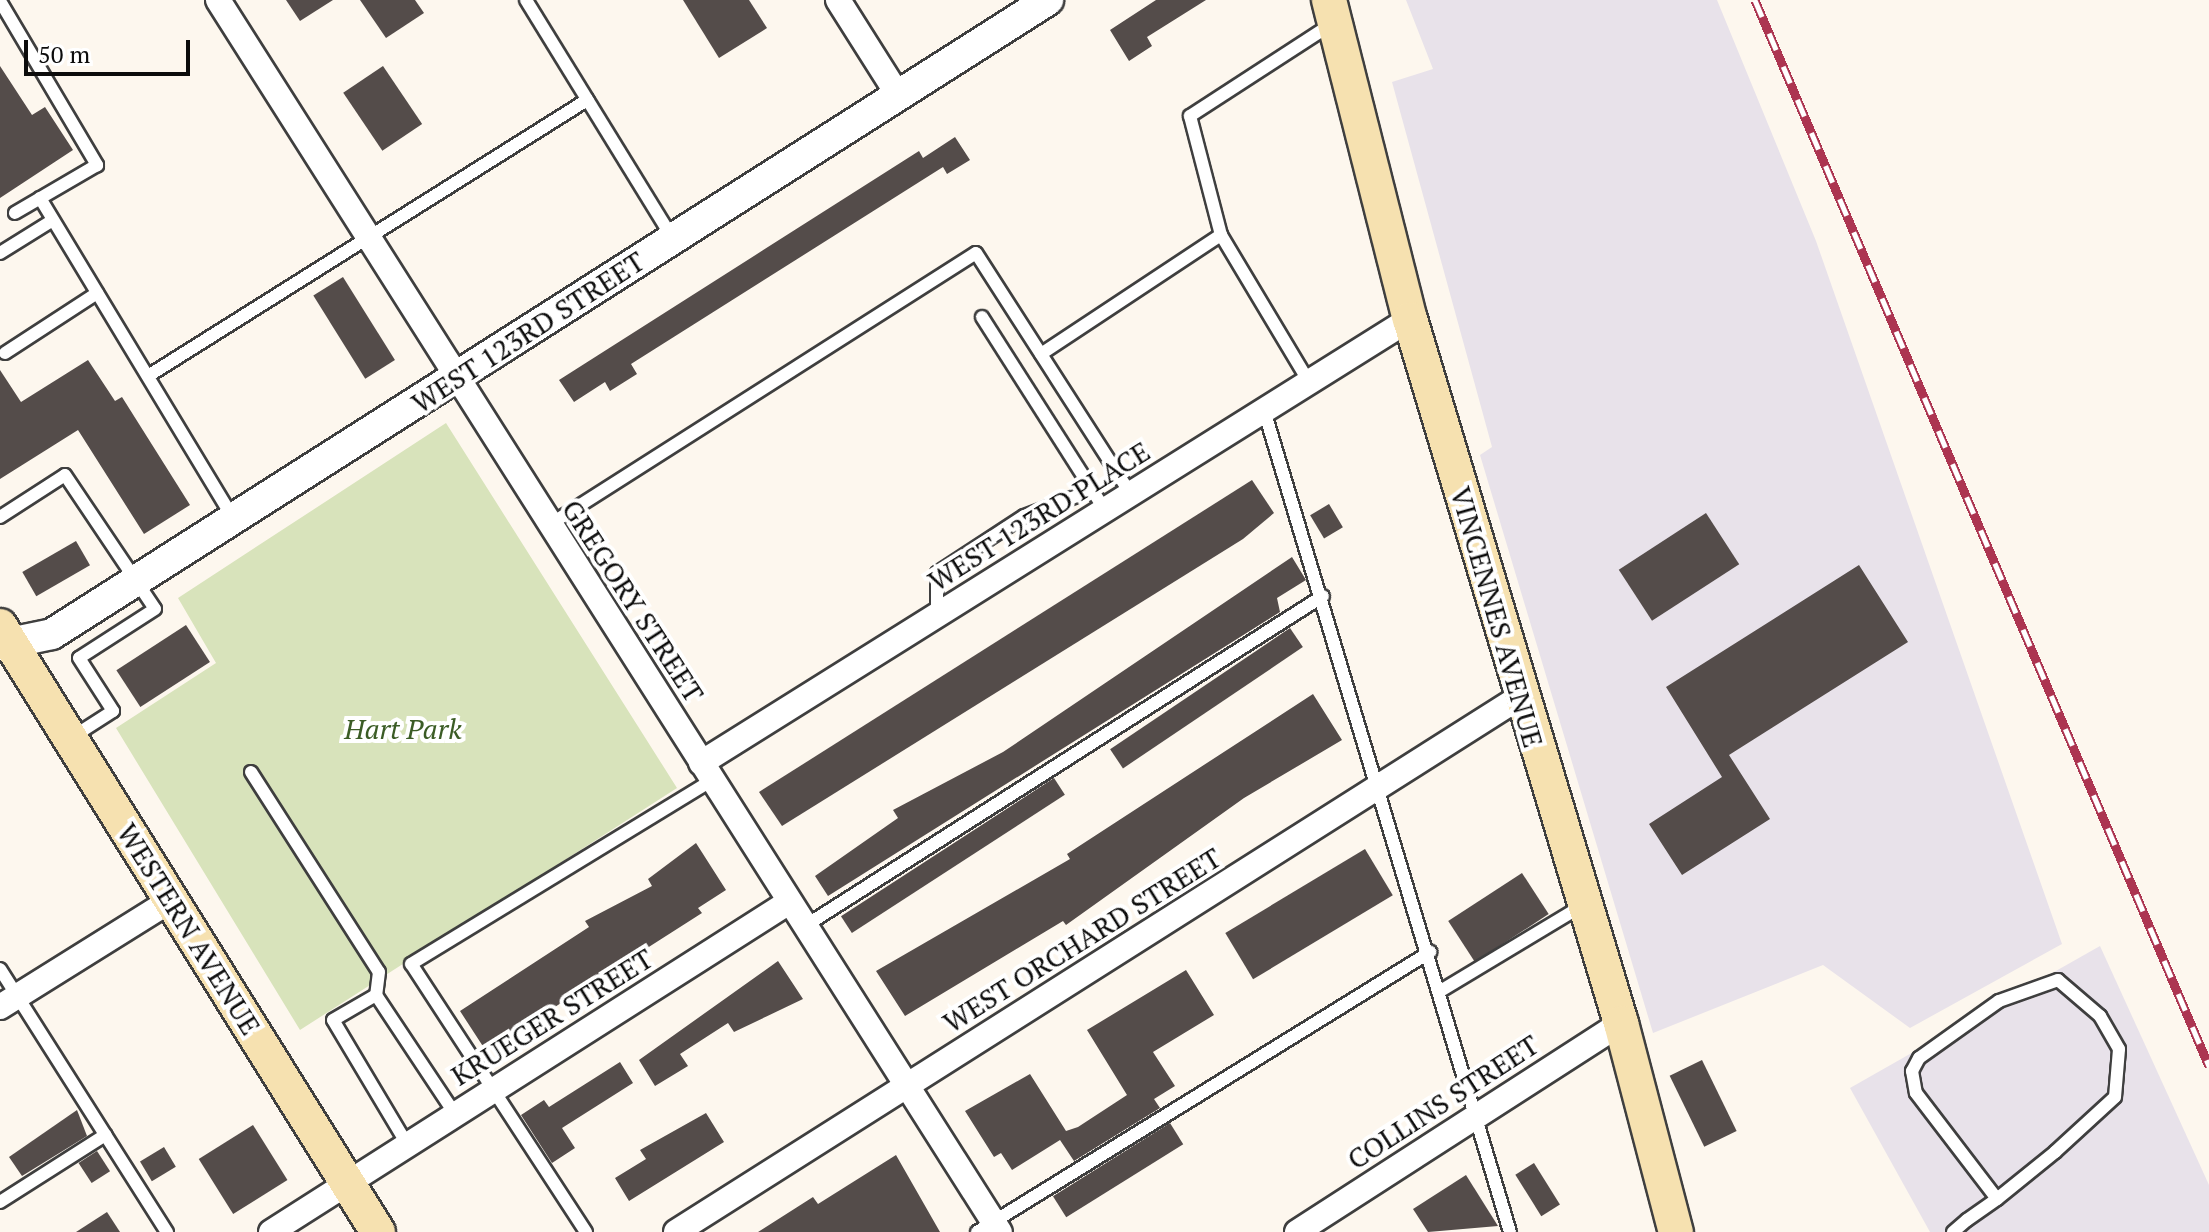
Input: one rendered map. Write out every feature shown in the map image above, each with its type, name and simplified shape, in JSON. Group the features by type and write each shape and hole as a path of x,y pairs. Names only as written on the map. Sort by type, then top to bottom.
{"main road":[{"name":"VINCENNES AVENUE","path":"1332,11 1410,319 1520,697 1621,1023 1676,1232"},
{"name":"WESTERN AVENUE","path":"4,638 70,738 378,1232"}],"street":[{"name":"GREGORY STREET","path":"218,0 455,379 908,1087 991,1229"},
{"path":"838,0 898,95"},
{"name":"WEST 123RD STREET","path":"4,638 52,634 1048,0"},
{"name":"WEST 123RD PLACE","path":"706,772 1099,500 1131,494 1410,319"},
{"name":"WEST ORCHARD STREET","path":"676,1232 1520,697"},
{"path":"9,1002 171,900"},
{"name":"KRUEGER STREET","path":"346,1183 789,902"},
{"name":"COLLINS STREET","path":"1297,1232 1621,1023"},
{"path":"271,1232 346,1183"}],"lane":[{"path":"526,0 673,239"},
{"path":"0,1 97,165 15,213"},
{"path":"1309,382 1221,235 1190,116 1332,11"},
{"path":"148,376 587,100"},
{"path":"40,198 234,519"},
{"path":"0,253 53,220"},
{"path":"1041,354 1221,235"},
{"path":"548,525 976,253 1131,494"},
{"path":"5,353 97,293"},
{"path":"937,615 937,573 1024,516 1099,500 982,317"},
{"path":"1264,410 1480,1115 1510,1232"},
{"path":"0,517 65,475 155,609 79,658 113,711 70,738"},
{"path":"805,926 1323,596"},
{"path":"251,772 379,972 376,995 455,1114"},
{"path":"586,1232 411,964 706,772"},
{"path":"1442,990 1584,904"},
{"path":"991,1229 1430,952"},
{"path":"0,969 9,1002 105,1135 167,1232"},
{"path":"1953,1232 1997,1199 2115,1097 2121,1078 2119,1049 2100,1016 2058,980 1999,1001 1919,1058 1912,1071 1916,1093 1997,1199"},
{"path":"376,995 333,1020 407,1144"},
{"path":"0,1202 105,1135"}],"shaded area":[{"path":"1406,0 1717,0 1816,241 2062,944 1910,1028 1823,965 1653,1033 1480,455 1492,447 1392,82 1433,69"},
{"path":"2100,946 2209,1185 2209,1232 1930,1232 1850,1088"}],"green space":[{"name":"Hart Park","path":"446,423 677,788 300,1030 116,728 216,663 178,598"}],"building":[{"path":"286,0 333,0 300,21"},
{"path":"360,0 415,0 424,13 386,38"},
{"path":"683,0 749,0 767,28 719,58"},
{"path":"1156,0 1206,0 1147,37 1152,46 1129,61 1110,30"},
{"path":"0,66 32,115 45,107 73,150 0,198"},
{"path":"383,66 422,124 382,151 343,93"},
{"path":"955,137 970,160 947,174 943,167 631,364 637,374 610,391 605,382 574,402 559,380 919,151 923,158"},
{"path":"343,277 395,360 365,379 313,296"},
{"path":"88,360 115,401 122,397 190,505 144,534 78,430 0,479 0,370 21,402"},
{"path":"1252,480 1274,513 1243,539 782,826 759,792"},
{"path":"1329,504 1343,527 1324,538 1310,515"},
{"path":"1706,513 1739,564 1652,621 1619,570"},
{"path":"76,541 90,565 36,596 22,572"},
{"path":"1292,557 1306,580 1277,598 1280,612 828,896 815,876 898,818 893,810 1003,752"},
{"path":"1859,565 1908,642 1729,755 1770,819 1682,875 1649,824 1722,777 1666,687"},
{"path":"186,625 210,662 140,707 116,670"},
{"path":"1290,628 1303,647 1123,768 1110,749"},
{"path":"1313,694 1342,740 1244,798 1066,925 1063,921 905,1016 876,971 1070,859 1067,854"},
{"path":"1054,778 1065,795 852,933 841,916"},
{"path":"696,843 726,890 698,908 702,913 486,1051 460,1011 589,927 585,921 652,886 648,879"},
{"path":"1365,849 1393,895 1253,979 1225,933"},
{"path":"1522,873 1549,914 1475,962 1448,921"},
{"path":"778,961 803,999 734,1032 728,1023 680,1054 688,1066 655,1086 639,1060"},
{"path":"1186,970 1214,1015 1153,1052 1175,1086 1154,1099 1160,1108 1074,1161 1060,1140 1012,1170 1001,1153 994,1157 965,1111 1030,1074 1066,1131 1078,1127 1127,1095 1087,1030"},
{"path":"1702,1060 1737,1131 1704,1147 1670,1076"},
{"path":"620,1062 633,1083 562,1128 575,1148 552,1163 521,1115 544,1100 549,1107"},
{"path":"77,1110 87,1136 22,1176 9,1157"},
{"path":"706,1113 724,1142 629,1201 615,1178 646,1159 640,1150"},
{"path":"1170,1123 1183,1144 1066,1217 1053,1196"},
{"path":"253,1125 287,1180 233,1214 199,1159"},
{"path":"164,1147 176,1167 152,1181 140,1161"},
{"path":"97,1151 110,1171 92,1183 79,1163"},
{"path":"896,1155 940,1232 758,1232 813,1197 818,1204"},
{"path":"1534,1163 1560,1205 1541,1216 1515,1175"},
{"path":"1466,1175 1498,1226 1428,1232 1413,1209"},
{"path":"107,1212 120,1232 76,1232"}],"railway":[{"path":"1755,0 2209,1066"}]}
